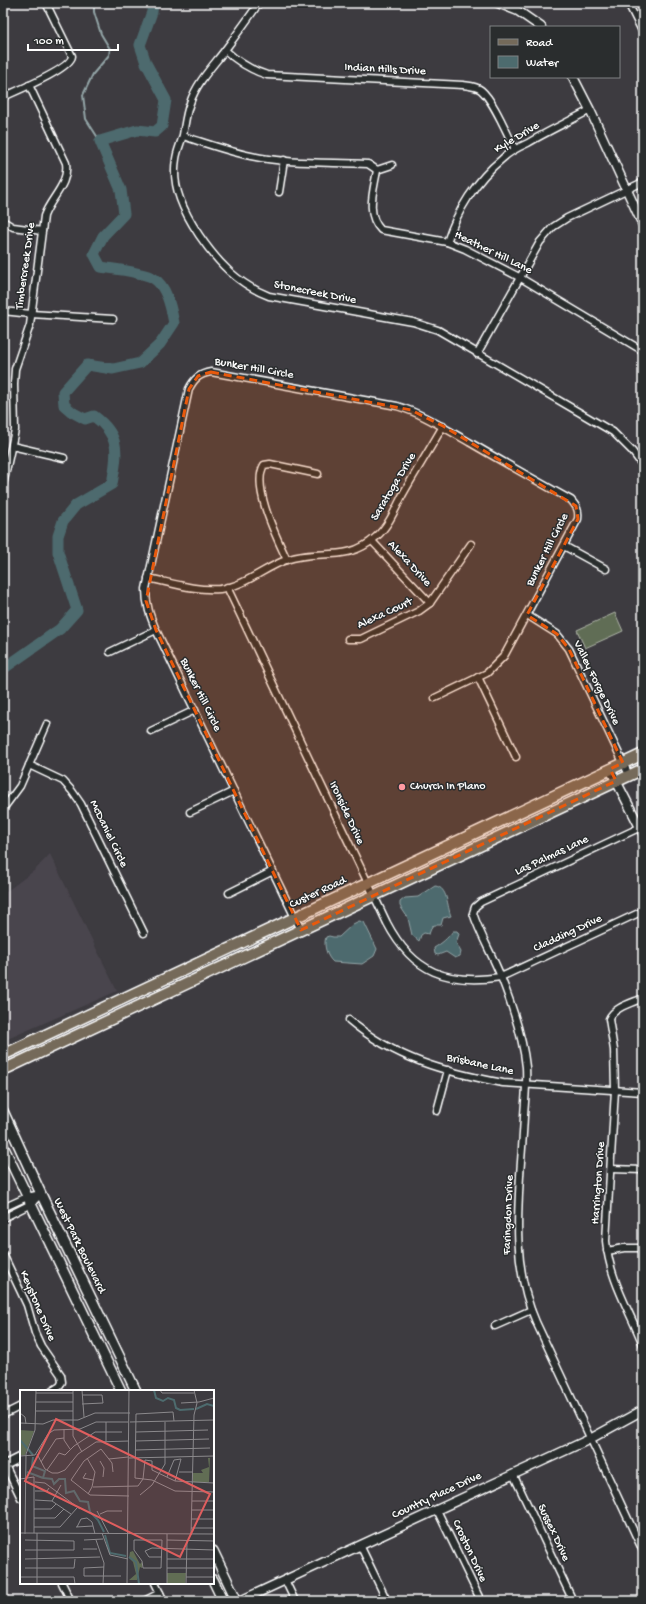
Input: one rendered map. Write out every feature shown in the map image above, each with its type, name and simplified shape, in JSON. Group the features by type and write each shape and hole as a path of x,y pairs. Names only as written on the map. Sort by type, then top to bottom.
{"main road":[{"name":"Custer Road","path":"3,1055 643,754"},
{"path":"3,1070 643,769"},
{"name":"West Park Boulevard","path":"3,1111 41,1194 136,1390"},
{"name":"West Park Boulevard","path":"3,1146 121,1390"},
{"path":"87,1319 98,1313"},
{"path":"214,1553 239,1601"},
{"path":"214,1582 223,1601"}],"street":[{"path":"3,97 61,69 70,62 72,58 46,3"},
{"name":"Stonecreek Drive","path":"260,3 203,77 190,101 176,159 176,187 180,202 190,221 220,262 242,283 269,296 413,322 438,330 613,432 632,451 643,466"},
{"path":"498,3 518,11 540,26"},
{"path":"628,3 643,33"},
{"name":"Indian Hills Drive","path":"225,50 242,65 267,75 475,86 491,103 515,150"},
{"path":"574,78 590,110 643,225"},
{"name":"Timbercreek Drive","path":"3,485 15,430 15,369 28,330 44,216 48,206 57,195 67,171 66,163 28,85"},
{"name":"Kyle Drive","path":"447,242 452,227 477,185 502,158 590,110"},
{"path":"182,136 246,155 284,160 368,164 377,170 392,165"},
{"path":"279,192 284,160"},
{"name":"Heather Hill Lane","path":"377,170 371,212 376,225 381,230 447,242 488,260 643,351"},
{"path":"477,354 519,277 540,242 553,227 567,218 643,182"},
{"path":"3,221 14,227 42,231"},
{"path":"3,311 113,319"},
{"name":"Bunker Hill Circle","path":"301,930 148,612 146,589 148,578 189,389 198,376 210,372 397,406 411,410 443,426 464,440 570,500 579,511 578,519 504,656 486,673 435,698"},
{"name":"Saratoga Drive","path":"148,578 189,587 208,589 227,587 235,585 287,560 310,555 342,554 361,548 377,536 389,520 443,426"},
{"path":"12,446 64,458"},
{"path":"287,560 267,516 261,486 262,468 264,465 270,464 318,474"},
{"name":"Alexa Drive","path":"372,541 430,603"},
{"name":"Alexa Court","path":"348,639 361,639 419,611 430,603 471,544"},
{"path":"564,546 606,570"},
{"name":"Ironside Drive","path":"227,587 393,936 408,954 420,964 437,973 450,977 477,980 501,977"},
{"name":"Valley Forge Drive","path":"527,614 557,634 569,649 629,775"},
{"path":"110,652 156,630"},
{"path":"478,677 516,757"},
{"path":"152,731 195,710"},
{"path":"3,809 20,786 47,724"},
{"name":"McDaniel Circle","path":"29,765 63,782 72,791 81,804 144,933"},
{"path":"610,769 642,829"},
{"path":"190,812 234,791"},
{"name":"Las Palmas Lane","path":"473,910 481,902 642,829"},
{"path":"229,893 273,871"},
{"name":"Faringdon Drive","path":"473,910 501,977 521,1039 526,1068 518,1235 520,1268 531,1310 643,1551"},
{"name":"Cladding Drive","path":"501,977 643,911"},
{"name":"Harrington Drive","path":"643,998 616,1010 610,1016 609,1026 614,1050 615,1090 607,1220 607,1251 614,1281 643,1345"},
{"name":"Brisbane Lane","path":"349,1020 366,1035 403,1056 421,1063 448,1070 503,1083 643,1092"},
{"path":"437,1111 448,1070"},
{"path":"611,1169 643,1170"},
{"path":"3,1218 29,1200 41,1194"},
{"path":"3,1208 29,1200"},
{"path":"607,1251 624,1248 643,1248"},
{"name":"Keystone Drive","path":"3,1254 27,1305 35,1333 41,1346 61,1375 62,1382 60,1386 54,1390"},
{"path":"494,1326 531,1310"},
{"path":"3,1415 20,1406"},
{"name":"Country Place Drive","path":"239,1601 590,1439 643,1410"},
{"path":"20,1457 4,1464 20,1496"},
{"name":"Sussex Drive","path":"513,1474 573,1601"},
{"name":"Croston Drive","path":"437,1510 480,1601"},
{"path":"360,1545 387,1601"},
{"path":"285,1580 295,1601"},
{"path":"62,1584 71,1601"},
{"path":"156,1584 164,1601"},
{"path":"144,1601 160,1593"}],"highlighted area":[{"path":"211,372 411,410 443,426 576,506 578,519 527,615 557,634 569,649 623,763 610,769 616,781 301,930 156,630 146,601 189,389 198,376"}],"shaded area":[{"path":"50,854 117,991 3,1041 3,894 35,870"}],"green space":[{"path":"615,613 623,631 585,648 577,630"}],"water":[{"path":"435,886 439,887 445,894 451,916 443,918 441,925 432,926 429,934 424,933 421,935 419,941 412,935 408,918 400,906 400,902 405,898 418,897"},
{"path":"359,921 364,922 377,949 374,956 362,964 333,962 326,951 326,937 339,937 353,924"},
{"path":"453,931 457,931 459,934 456,943 461,952 460,956 455,958 446,952 438,955 435,954 434,948 444,941"}],"waterway":[{"path":"94,3 94,12 101,34 110,49 109,55 93,74 83,95 86,119 100,141"},
{"path":"3,669 60,629 77,610 58,552 58,536 63,521 76,505 112,484 116,455 113,439 109,431 94,416 85,419 72,412 64,405 63,392 87,365 113,369 140,363 160,344 174,323 168,298 162,286 158,282 153,278 142,274 101,267 94,254 103,236 124,214 121,190 100,141 137,130 155,132 162,126 166,100 146,63 140,45 152,12 153,3"}],"place":[{"name":"Church In Plano","path":"402,787"}]}
